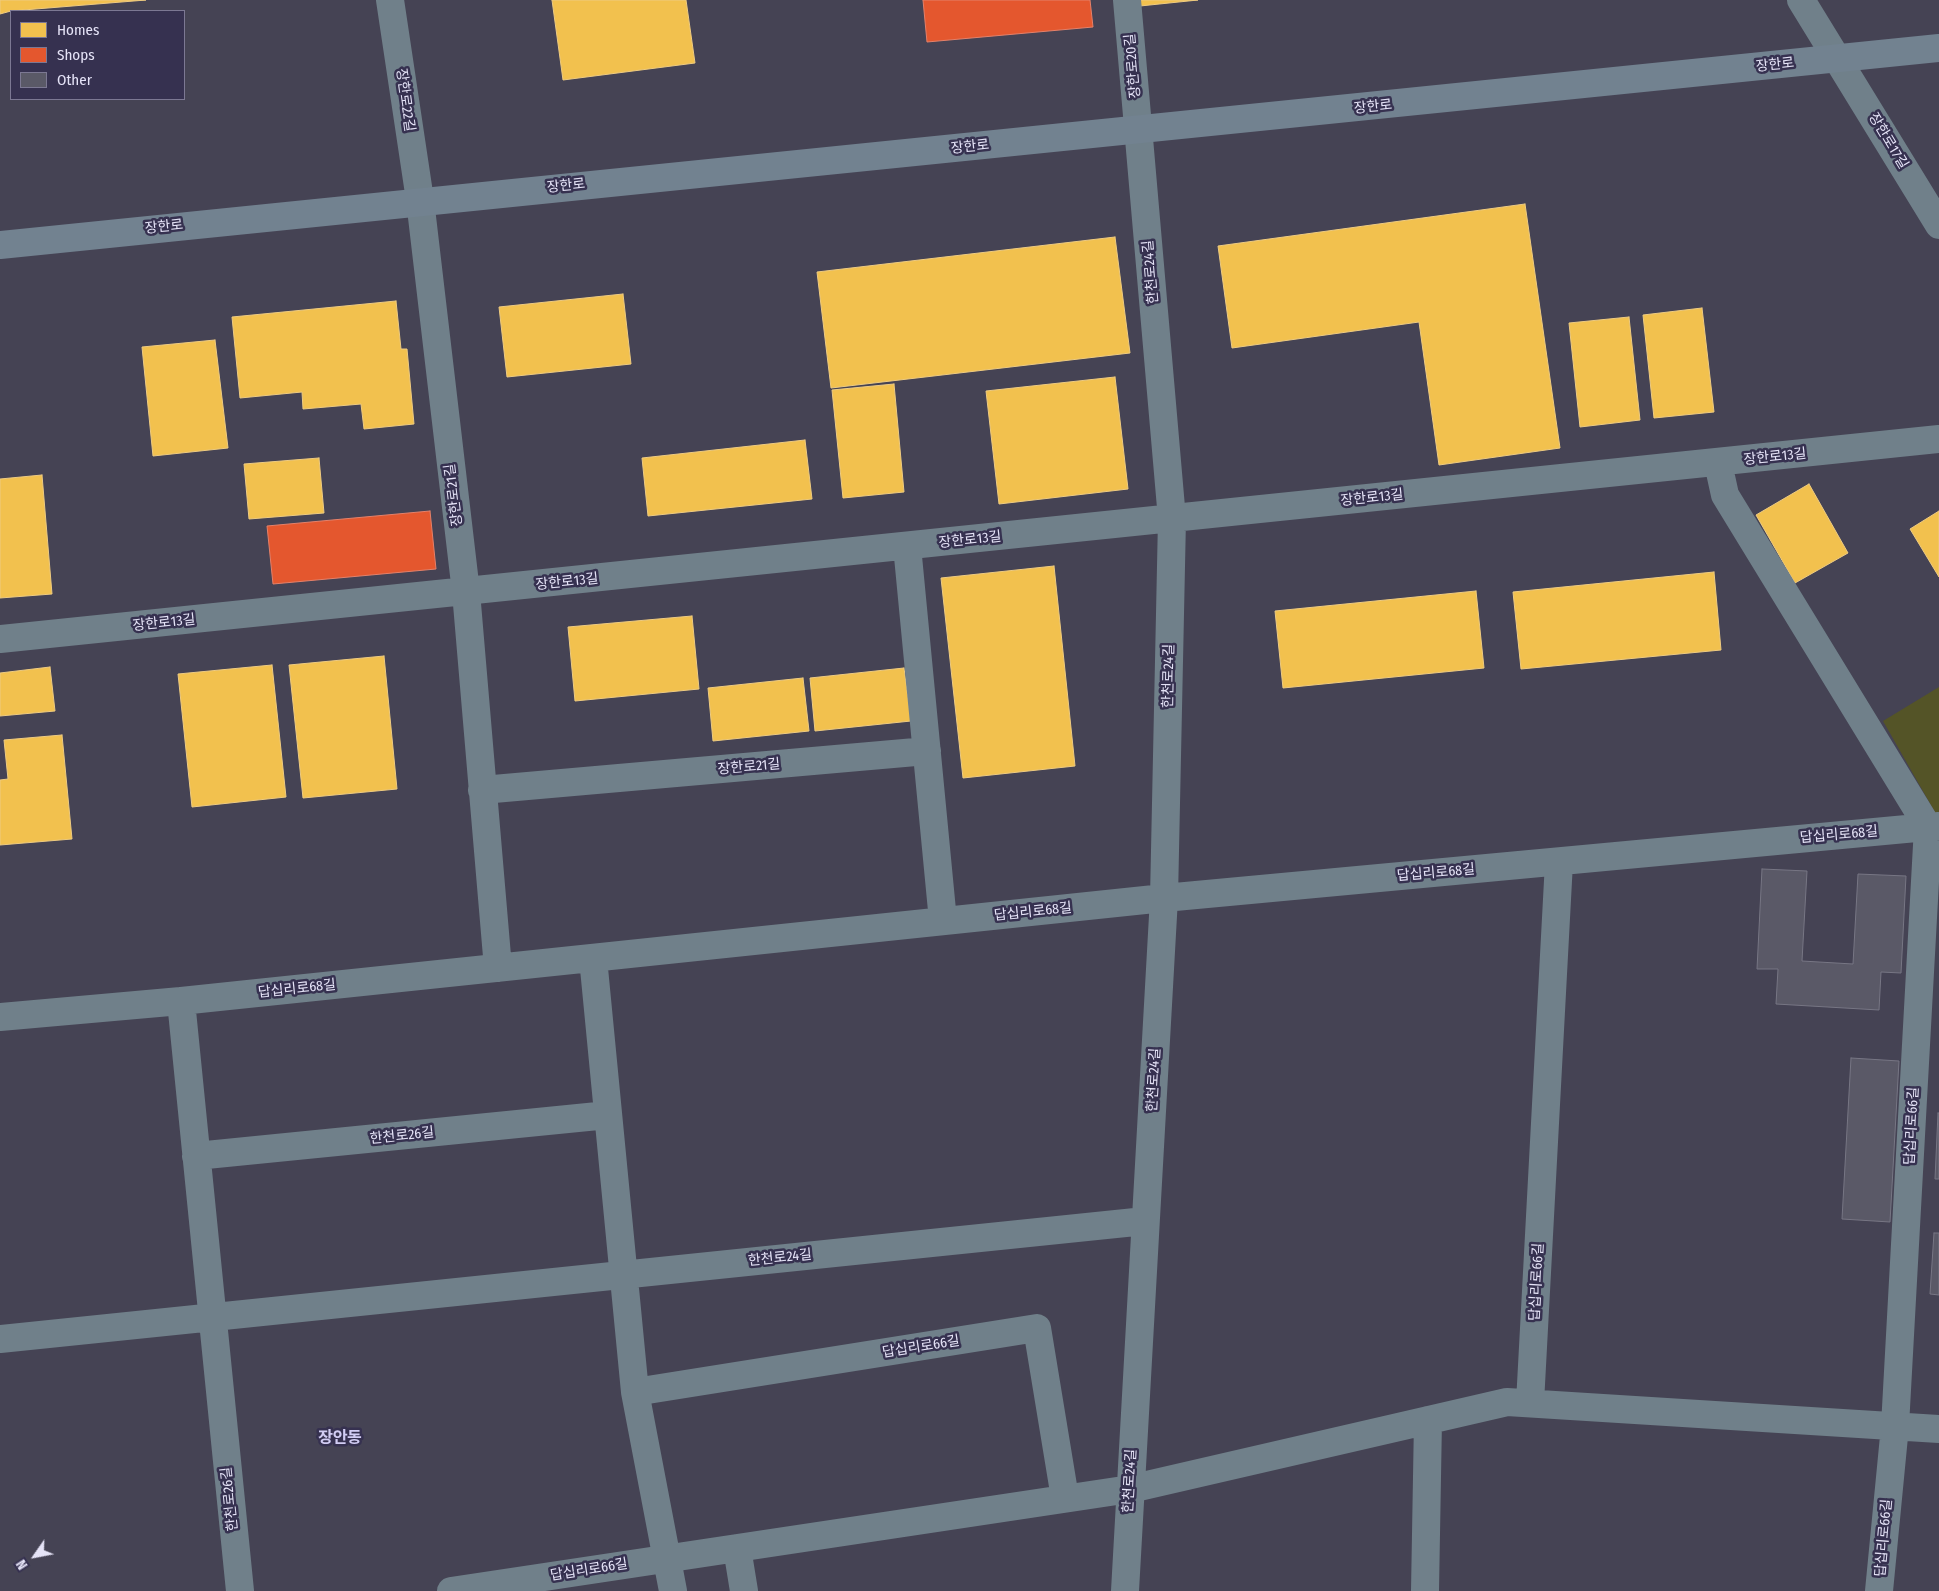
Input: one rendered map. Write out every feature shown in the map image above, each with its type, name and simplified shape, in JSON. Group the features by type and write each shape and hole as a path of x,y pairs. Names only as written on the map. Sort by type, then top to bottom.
{"street":[{"name":"장한로22길","path":"390,0 420,200"},
{"name":"장한로20길","path":"1128,0 1138,131"},
{"name":"장한로17길","path":"1801,0 1939,225"},
{"name":"장한로","path":"0,244 420,200 1138,131 1939,48"},
{"name":"한천로24길","path":"1125,1591 1164,898 1172,519 1138,131"},
{"name":"장한로21길","path":"420,200 466,592 498,968"},
{"name":"장한로13길","path":"0,639 1939,439"},
{"path":"1718,462 1724,495 1934,826"},
{"path":"907,546 943,921"},
{"name":"장한로21길","path":"482,790 927,751"},
{"name":"답십리로68길","path":"0,1017 181,1001 1164,898 1934,826"},
{"name":"답십리로66길","path":"1879,1591 1895,1426 1934,826"},
{"name":"답십리로66길","path":"1530,1403 1559,862"},
{"path":"593,958 635,1392 674,1591"},
{"name":"한천로26길","path":"181,1001 240,1591"},
{"name":"한천로26길","path":"196,1156 608,1115"},
{"name":"한천로24길","path":"624,1273 1145,1221"},
{"path":"0,1339 624,1273"},
{"name":"답십리로66길","path":"635,1392 1037,1328 1065,1498"},
{"name":"답십리로66길","path":"450,1591 1130,1488 1507,1402 1939,1429"},
{"path":"1425,1591 1428,1420"},
{"path":"737,1548 744,1591"}],"shaded area":[{"path":"1939,687 1939,814 1936,814 1883,721"}],"building: Homes":[{"path":"0,0 146,0 10,10 0,14"},
{"path":"552,0 686,0 695,63 563,80"},
{"path":"1139,0 1198,0 1140,6"},
{"path":"1525,204 1560,448 1439,465 1419,322 1232,348 1218,246"},
{"path":"1115,237 1130,353 831,388 817,272"},
{"path":"623,294 631,364 507,377 499,307"},
{"path":"396,301 401,349 407,349 414,424 364,429 361,404 303,409 302,392 240,398 232,317"},
{"path":"1702,308 1714,412 1654,418 1643,315"},
{"path":"1629,317 1640,420 1580,427 1569,323"},
{"path":"215,340 228,448 153,456 142,347"},
{"path":"1115,377 1128,489 999,504 986,391"},
{"path":"894,384 904,492 843,498 832,390"},
{"path":"805,440 812,499 648,516 642,458"},
{"path":"319,458 324,513 249,519 244,464"},
{"path":"42,475 52,594 0,598 0,479"},
{"path":"1809,484 1848,553 1795,583 1756,515"},
{"path":"1939,511 1939,577 1910,529"},
{"path":"1054,566 1075,766 963,778 941,578"},
{"path":"1714,572 1721,650 1521,669 1513,592"},
{"path":"1476,591 1484,668 1283,688 1275,611"},
{"path":"692,616 699,689 575,701 568,627"},
{"path":"384,656 397,789 303,798 289,665"},
{"path":"272,665 286,797 192,807 178,674"},
{"path":"50,667 55,711 0,716 0,673"},
{"path":"904,668 911,721 815,731 810,678"},
{"path":"803,678 809,731 713,741 708,688"},
{"path":"62,735 72,839 0,845 0,780 8,779 4,740"}],"building: Shops":[{"path":"923,0 1090,0 1093,27 927,42"},
{"path":"430,511 436,569 273,584 267,526"}],"building: Other":[{"path":"1762,869 1807,871 1802,961 1853,964 1858,874 1906,876 1901,973 1881,972 1879,1010 1776,1004 1778,969 1757,969"},
{"path":"1851,1058 1899,1061 1890,1222 1842,1219"},
{"path":"1938,1113 1939,1179 1935,1179"},
{"path":"1934,1233 1939,1233 1939,1295 1930,1294"}],"district":[{"name":"장안동","path":"340,1439"}]}
